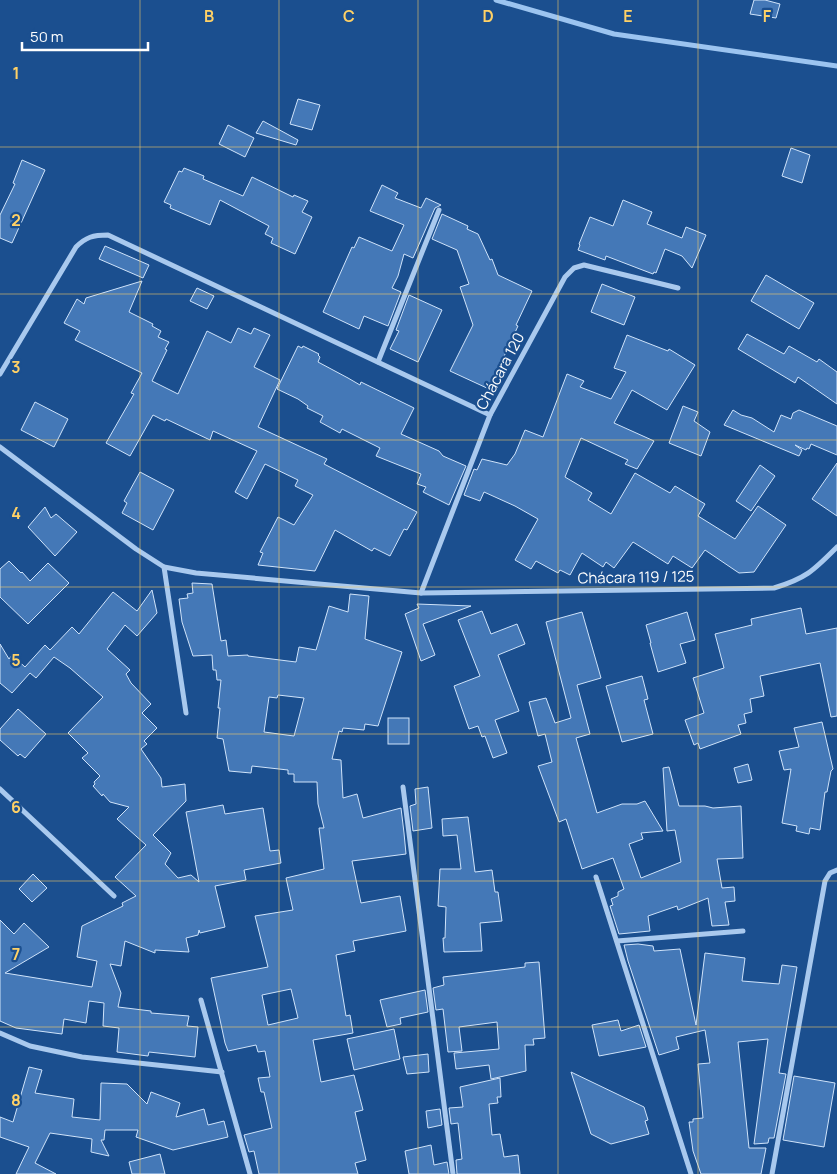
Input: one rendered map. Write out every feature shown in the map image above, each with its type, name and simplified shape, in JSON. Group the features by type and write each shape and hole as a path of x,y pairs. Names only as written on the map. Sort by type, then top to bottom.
{"street":[{"path":"378,362 439,210"},
{"path":"0,374 76,248 84,239 94,235 108,235 490,415"},
{"name":"Chácara 120","path":"422,593 490,415 565,277 574,268 584,265 678,288"},
{"path":"0,447 136,549 164,567 186,713"},
{"name":"Chácara 119 / 125","path":"164,567 196,573 422,593 774,588 795,582 813,571 837,547"},
{"path":"403,787 453,1174"},
{"path":"0,789 114,896"},
{"path":"772,1174 825,881 830,873 837,870"},
{"path":"596,877 691,1174"},
{"path":"617,941 743,931"},
{"path":"201,1000 250,1174"},
{"path":"0,1033 30,1046 82,1057 222,1072"}],"building":[{"path":"754,0 765,0 780,4 776,18 750,14"},
{"path":"298,99 320,105 312,130 290,124"},
{"path":"263,121 298,140 296,145 256,133"},
{"path":"228,125 254,138 245,157 219,144"},
{"path":"791,148 810,155 802,183 782,176"},
{"path":"22,160 45,170 12,243 0,238 0,215 15,184 13,183"},
{"path":"184,168 204,176 203,179 243,196 252,177 293,197 294,195 308,201 302,212 312,217 295,254 271,243 273,238 265,234 269,226 220,200 210,225 170,208 171,205 164,202 179,171 182,172"},
{"path":"382,185 398,193 395,198 421,208 426,198 441,205 435,208 413,258 404,254 398,276 392,288 401,292 388,326 364,316 359,329 323,312 352,247 354,248 359,237 392,251 404,225 370,211"},
{"path":"623,200 652,212 647,224 682,238 686,227 706,235 692,268 682,256 665,249 656,273 654,272 653,274 606,256 605,260 578,250 590,217 613,226"},
{"path":"442,214 468,226 467,229 478,234 490,260 492,259 498,275 532,291 489,389 450,371 473,325 460,287 469,284 457,250 432,239"},
{"path":"105,246 149,265 143,278 99,259"},
{"path":"766,275 814,303 799,329 751,301"},
{"path":"142,281 129,312 153,324 152,326 161,331 158,337 169,342 152,381 178,394 207,331 231,343 238,328 251,334 254,328 270,335 254,367 280,380 258,427 327,459 324,464 417,512 407,530 404,529 390,556 374,548 372,551 335,530 315,571 258,565 263,553 260,552 278,517 294,525 313,495 295,486 298,480 265,464 247,499 235,492 257,451 213,431 210,440 166,419 165,421 153,415 130,456 106,443 134,394 131,393 142,373 75,340 80,331 64,323 77,299 84,304 86,298"},
{"path":"602,284 635,297 624,325 591,312"},
{"path":"197,288 214,296 207,309 190,301"},
{"path":"409,295 442,310 418,362 390,349 399,331 396,330"},
{"path":"747,334 784,354 789,346 817,362 819,359 837,372 837,404 798,377 795,383 738,349"},
{"path":"627,335 668,351 669,349 695,365 667,410 632,390 614,423 654,441 637,469 625,464 628,460 581,438 565,477 592,493 588,500 611,514 635,473 670,493 675,486 705,504 698,516 735,539 758,506 786,525 754,572 739,573 705,550 692,568 673,556 668,564 633,542 614,568 606,562 603,567 582,553 570,575 560,570 558,573 536,561 531,569 515,560 538,519 484,492 480,501 464,495 474,469 477,470 482,459 507,465 515,454 525,430 543,437 567,374 584,381 580,387 611,399 626,372 614,368"},
{"path":"298,346 302,348 303,346 319,354 318,362 360,385 361,382 414,408 401,434 439,451 443,456 466,466 449,505 423,492 426,487 417,484 421,474 376,456 380,448 342,429 340,433 320,422 323,416 307,408 308,406 298,399 277,389"},
{"path":"35,402 68,419 54,447 21,430"},
{"path":"683,406 698,412 694,421 710,432 701,456 669,443"},
{"path":"733,410 741,415 752,418 774,432 781,415 791,419 793,413 799,410 837,426 837,455 811,444 809,449 807,448 806,450 795,445 802,450 799,456 724,425"},
{"path":"837,463 837,516 812,499"},
{"path":"760,465 775,476 751,511 736,501"},
{"path":"140,472 174,490 153,530 122,513 127,503 124,501"},
{"path":"45,507 51,518 56,514 77,532 55,556 28,527"},
{"path":"9,561 30,581 48,563 69,583 28,624 0,597 0,569"},
{"path":"192,583 212,584 221,641 226,640 228,656 248,655 296,662 299,647 316,650 329,606 348,612 350,594 369,596 365,639 402,652 378,726 365,724 364,730 343,728 342,732 339,731 332,759 341,760 343,798 357,794 363,818 401,808 406,854 352,861 361,903 400,896 406,931 353,941 355,951 336,955 346,1016 350,1015 353,1033 313,1040 321,1082 354,1075 363,1110 355,1112 366,1160 355,1163 358,1174 259,1174 254,1151 249,1152 244,1135 272,1128 264,1092 261,1092 258,1078 270,1077 265,1051 258,1052 256,1045 228,1051 211,978 268,967 255,916 293,910 286,878 324,869 319,828 324,828 318,804 317,782 294,782 294,774 288,774 288,770 252,766 251,773 229,771 223,739 217,738 221,680 217,680 216,670 213,670 212,655 193,656 182,622 179,599 188,598 187,594 193,593","holes":["278,695 304,698 294,736 264,732 269,697 277,698","291,989 298,1018 268,1025 262,995"]},
{"path":"152,590 157,613 137,636 125,625 107,649 130,670 126,674 131,683 151,704 142,713 157,728 144,741 147,744 141,749 161,778 162,787 185,784 186,801 153,835 171,853 165,864 178,878 191,875 199,882 186,812 223,805 225,814 263,808 270,851 279,850 281,863 244,870 246,880 215,886 225,927 200,933 199,930 198,935 186,938 189,952 155,950 155,953 125,941 121,966 110,964 121,993 118,1007 151,1011 151,1013 189,1016 187,1026 198,1027 195,1057 149,1052 148,1056 117,1052 119,1028 103,1026 104,1003 89,1001 86,1023 64,1019 62,1034 16,1028 0,1021 0,920 14,934 24,923 49,947 5,973 92,987 97,961 77,957 82,926 123,906 122,903 136,896 115,877 146,845 117,819 129,807 110,802 93,786 100,776 82,758 88,753 68,733 103,697 70,668 54,657 36,678 30,673 12,693 0,683 0,644 9,659 12,655 25,667 45,645 50,650 72,627 79,634 113,592 137,611"},
{"path":"417,604 471,606 423,624 435,655 421,661 405,614 419,608"},
{"path":"801,608 806,634 837,628 837,716 831,717 820,663 760,676 764,696 750,699 752,712 744,714 746,723 738,725 741,734 700,749 698,743 694,745 685,720 704,713 693,678 724,668 715,634 752,625 751,619"},
{"path":"482,611 491,634 517,624 525,644 498,655 519,711 495,720 507,753 493,758 485,736 482,737 478,726 469,729 454,686 480,676 458,620"},
{"path":"582,612 601,678 577,685 590,734 576,738 597,813 622,804 637,804 645,801 663,831 641,833 643,839 629,844 641,878 681,862 675,830 667,831 663,768 669,767 679,806 705,806 713,808 741,806 743,858 717,859 722,888 734,887 735,901 725,902 729,925 712,926 708,898 678,910 677,906 648,916 650,931 619,934 610,906 613,905 611,899 618,896 618,892 624,889 613,858 582,869 566,819 559,822 538,766 552,762 545,734 538,736 529,702 546,698 555,723 571,718 546,622"},
{"path":"687,612 695,640 680,644 686,663 658,672 646,625"},
{"path":"642,676 648,699 644,700 653,734 622,742 606,686"},
{"path":"18,709 46,734 25,758 20,754 18,756 0,740 0,729"},
{"path":"388,718 409,718 409,744 388,744"},
{"path":"822,722 833,769 827,792 825,792 820,830 810,828 809,834 796,831 797,826 782,823 791,769 784,770 779,751 799,747 794,728"},
{"path":"748,764 752,780 738,783 734,768"},
{"path":"428,787 432,828 413,831 410,806 416,804 415,789"},
{"path":"468,817 475,872 492,870 495,892 498,892 502,921 480,923 482,951 444,952 443,938 445,938 446,907 438,906 440,869 461,869 457,835 443,836 442,819"},
{"path":"33,874 47,888 32,902 19,889"},
{"path":"624,945 653,946 654,951 680,949 696,1025 705,953 745,958 742,981 779,984 782,965 797,967 779,1073 786,1074 774,1138 769,1138 768,1143 754,1144 768,1039 738,1042 749,1148 766,1148 761,1174 701,1174 693,1151 689,1122 693,1122 693,1119 703,1118 698,1064 710,1063 705,1030 676,1037 679,1049 659,1055"},
{"path":"539,962 545,1038 533,1039 534,1045 525,1045 526,1071 491,1079 489,1065 456,1069 454,1053 499,1049 497,1022 459,1027 462,1051 448,1052 443,1009 436,1010 433,988 444,985 443,977 525,967 525,963"},
{"path":"425,990 428,1012 400,1018 401,1024 387,1027 380,1000"},
{"path":"618,1020 621,1031 639,1025 646,1047 599,1056 592,1025"},
{"path":"394,1029 400,1059 354,1070 347,1039"},
{"path":"428,1054 429,1072 407,1074 403,1057"},
{"path":"29,1067 42,1070 35,1093 74,1099 72,1117 100,1120 101,1083 127,1084 147,1104 151,1092 180,1103 176,1117 204,1109 208,1125 224,1121 228,1137 173,1150 136,1137 138,1130 105,1130 104,1140 101,1140 109,1156 91,1152 92,1139 50,1133 35,1163 56,1174 16,1174 29,1147 0,1137 0,1117 13,1122"},
{"path":"571,1072 644,1107 648,1120 645,1121 649,1134 611,1144 591,1134"},
{"path":"794,1076 835,1083 824,1147 783,1140"},
{"path":"500,1078 501,1097 497,1097 498,1103 489,1104 492,1135 500,1134 504,1157 518,1155 520,1174 457,1174 456,1160 462,1159 458,1123 451,1124 449,1108 463,1107 460,1087"},
{"path":"440,1109 442,1125 428,1128 426,1111"},
{"path":"431,1145 434,1165 447,1162 449,1174 409,1174 405,1151"},
{"path":"160,1154 165,1174 132,1174 129,1162"}],"waterway":[{"path":"496,0 614,34 837,66"}]}
